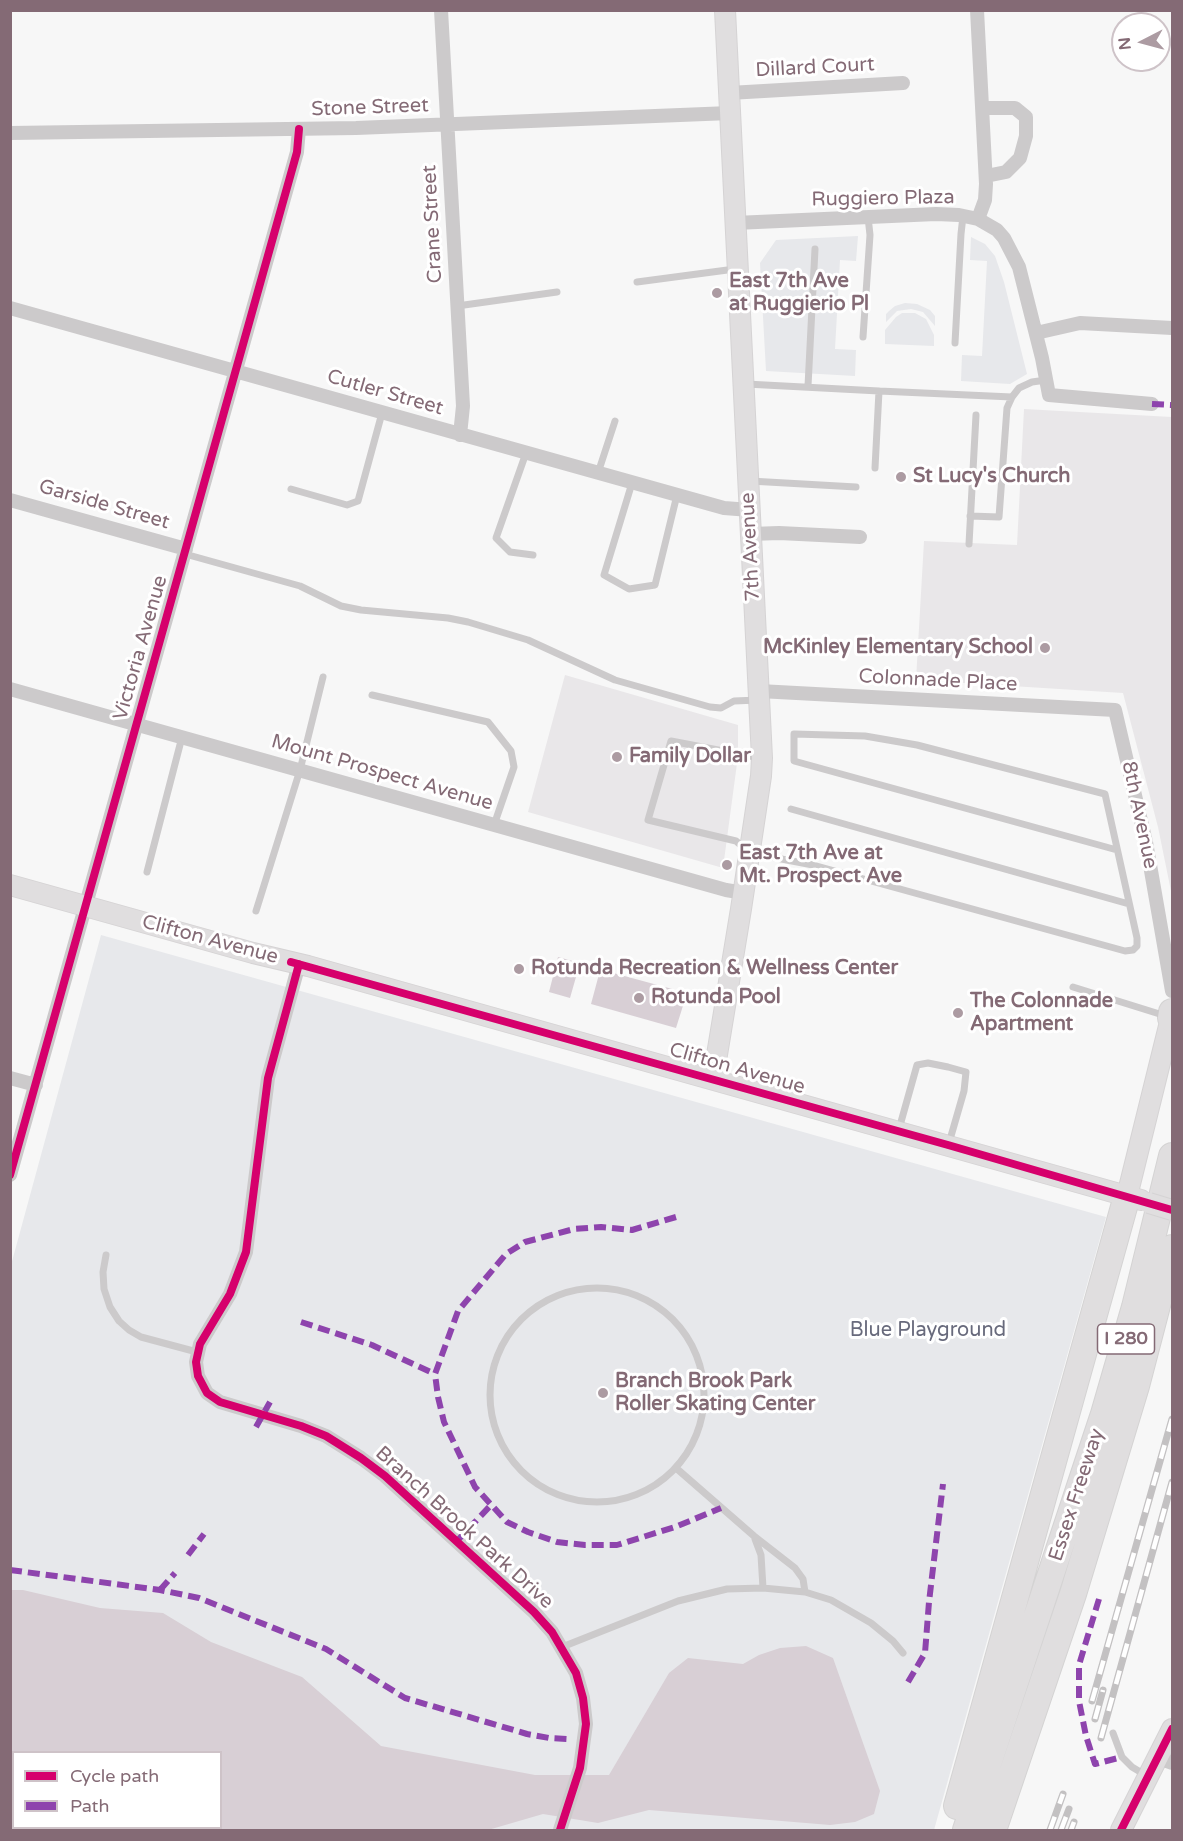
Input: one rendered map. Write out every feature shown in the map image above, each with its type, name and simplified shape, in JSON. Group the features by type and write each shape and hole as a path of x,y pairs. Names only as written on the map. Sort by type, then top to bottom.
{"highway":[{"name":"Essex Freeway","path":"966,1830 1104,1414 1173,1156"},
{"path":"950,1830 1138,1200"},
{"name":"Essex Freeway","path":"993,1830 1073,1594 1136,1386 1173,1248"}],"main road":[{"name":"7th Avenue","path":"713,1079 744,893 762,758 725,10"},
{"name":"Clifton Avenue","path":"10,885 298,963 1173,1210"},
{"path":"1138,1200 1153,1091 1172,1015"},
{"path":"1153,1091 1161,1079 1173,1070"},
{"path":"1121,1830 1148,1776 1165,1761 1173,1729"}],"street":[{"name":"Crane Street","path":"441,10 463,406 460,435"},
{"path":"977,10 986,176 985,200 978,219"},
{"name":"Dillard Court","path":"729,93 903,83"},
{"path":"982,108 1015,108 1026,117 1026,136 1020,158 1006,172 986,176"},
{"name":"Stone Street","path":"10,133 447,125 730,113"},
{"name":"Victoria Avenue","path":"10,1175 297,152 299,129"},
{"name":"Ruggiero Plaza","path":"735,223 936,214 978,219 997,230 1014,256 1022,277 1036,333 1048,395 1152,404"},
{"name":"Cutler Street","path":"10,308 733,511 750,510"},
{"path":"1036,333 1080,323 1173,328"},
{"name":"Garside Street","path":"10,500 185,551"},
{"path":"751,534 860,537"},
{"name":"Mount Prospect Avenue","path":"10,689 726,890 744,893"},
{"name":"Colonnade Place","path":"759,696 1115,710"},
{"name":"8th Avenue","path":"1115,710 1148,853 1173,991"},
{"path":"197,1352 235,1284 246,1252 268,1078 298,963"},
{"path":"10,1078 36,1085"},
{"name":"Branch Brook Park Drive","path":"197,1352 198,1376 204,1388 213,1398 227,1405 307,1428 326,1436 361,1458 385,1476 534,1612 552,1632 576,1673 583,1698 586,1724 583,1756 560,1830"}],"lane":[{"path":"955,343 963,216"},
{"path":"863,337 870,236 868,218"},
{"path":"808,386 815,249"},
{"path":"637,282 738,269"},
{"path":"458,306 557,292"},
{"path":"970,516 999,517 1005,417 1015,392 1026,384 1046,380"},
{"path":"743,384 1012,397"},
{"path":"875,468 879,391"},
{"path":"291,489 347,505 358,501 382,413"},
{"path":"969,544 976,415"},
{"path":"598,473 615,421"},
{"path":"526,453 496,538 510,552 533,555"},
{"path":"748,482 772,481 856,487"},
{"path":"632,483 604,575 629,589 655,585 677,495"},
{"path":"185,551 300,586 341,606 468,622 528,640 610,678 710,708 722,708 734,701 759,696"},
{"path":"256,911 300,770 323,677"},
{"path":"372,695 488,722 511,751 514,767 494,825"},
{"path":"762,758 671,741 648,820 736,841 750,853 813,864 1125,951 1133,950 1137,946 1137,938 1106,795 917,745 865,736 795,735 794,761 1117,850"},
{"path":"147,872 182,737"},
{"path":"791,809 1129,904"},
{"path":"1073,987 1172,1015"},
{"path":"898,1131 917,1065 928,1063 966,1072 964,1090 948,1145"},
{"path":"106,1255 103,1272 104,1289 110,1307 119,1321 141,1337 197,1352"},
{"path":"595,1288 615,1289 634,1294 669,1316 684,1333 695,1352 702,1373 704,1395 702,1418 695,1440 676,1468 646,1491 624,1499 601,1503 578,1501 557,1494 538,1484 521,1470 508,1455 498,1436 491,1398 496,1361 513,1329 526,1315 558,1295 595,1288"},
{"path":"676,1468 800,1573 805,1592"},
{"path":"754,1536 761,1555 763,1588"},
{"path":"562,1647 678,1601 727,1589 763,1588 805,1592 831,1600 857,1614 881,1631 903,1653"},
{"path":"1113,1733 1122,1757 1132,1767 1148,1776"}],"shaded area":[{"name":"McKinley Elementary School","path":"1024,409 1172,417 1172,896 1158,827 1123,693 916,680 924,541 1017,545"},
{"path":"565,675 738,725 738,756 723,868 528,812"},
{"path":"558,957 580,963 570,998 549,992"},
{"name":"Rotunda Pool","path":"602,963 607,965 606,971 687,993 676,1028 591,1004"},
{"path":"11,1590 23,1590 100,1608 163,1613 211,1642 302,1677 381,1746 535,1775 609,1775 669,1673 688,1658 743,1664 759,1655 780,1648 806,1646 833,1658 880,1791 874,1814 855,1822 830,1825 649,1810 598,1823 543,1814 488,1830 11,1830"}],"green space":[{"path":"858,236 856,261 840,260 835,349 856,350 855,376 766,371 760,263 776,240"},
{"path":"971,237 985,244 995,256 1004,282 1027,374 1010,384 961,381 962,355 982,356 987,261 970,260"},
{"path":"905,303 917,304 930,310 935,316 935,326 923,312 911,309 897,311 886,322 886,314 889,311"},
{"path":"902,313 915,313 926,319 934,335 934,346 885,344 885,330"},
{"name":"Blue Playground","path":"101,935 1106,1217 934,1830 11,1830 11,1265"}],"railway":[{"path":"1092,1701 1172,1419"},
{"path":"1101,1738 1172,1482"},
{"path":"1095,1719 1103,1690"},
{"path":"1050,1830 1063,1794"},
{"path":"1061,1830 1069,1809"},
{"path":"1071,1830 1074,1822"}],"marked path":[{"path":"1152,404 1172,405"},
{"path":"676,1217 632,1230 601,1227 574,1229 525,1242 506,1254 458,1311 435,1374 438,1397 444,1422 475,1487 507,1522 528,1532 557,1542 617,1545 675,1527 721,1508"},
{"path":"301,1322 372,1345 435,1374"},
{"path":"256,1427 270,1402"},
{"path":"908,1682 925,1653 943,1484"},
{"path":"456,1542 491,1505"},
{"path":"188,1555 204,1534"},
{"path":"10,1570 160,1590 199,1598 326,1649 405,1698 527,1734 567,1739"},
{"path":"160,1590 175,1573"},
{"path":"1099,1599 1079,1665 1079,1701 1086,1736 1095,1764 1122,1757"}],"cycle path":[{"path":"10,1175 297,152 299,129"},
{"path":"291,962 948,1145 1172,1210"},
{"path":"299,964 268,1078 246,1252 230,1294 200,1344 196,1362 198,1376 207,1393 220,1402 301,1426 326,1436 361,1458 385,1476 534,1612 552,1632 576,1673 583,1698 586,1724 580,1768 560,1830"},
{"path":"1121,1830 1172,1729"}],"place":[{"name":"East 7th Ave at Ruggierio Pl","path":"717,293"},
{"name":"St Lucy's Church","path":"901,477"},
{"name":"McKinley Elementary School","path":"1045,648"},
{"name":"Family Dollar","path":"617,757"},
{"name":"East 7th Ave at Mt. Prospect Ave","path":"727,865"},
{"name":"Rotunda Recreation & Wellness Center","path":"519,969"},
{"name":"Rotunda Pool","path":"639,998"},
{"name":"The Colonnade Apartment","path":"958,1013"},
{"name":"Branch Brook Park Roller Skating Center","path":"603,1393"}]}
